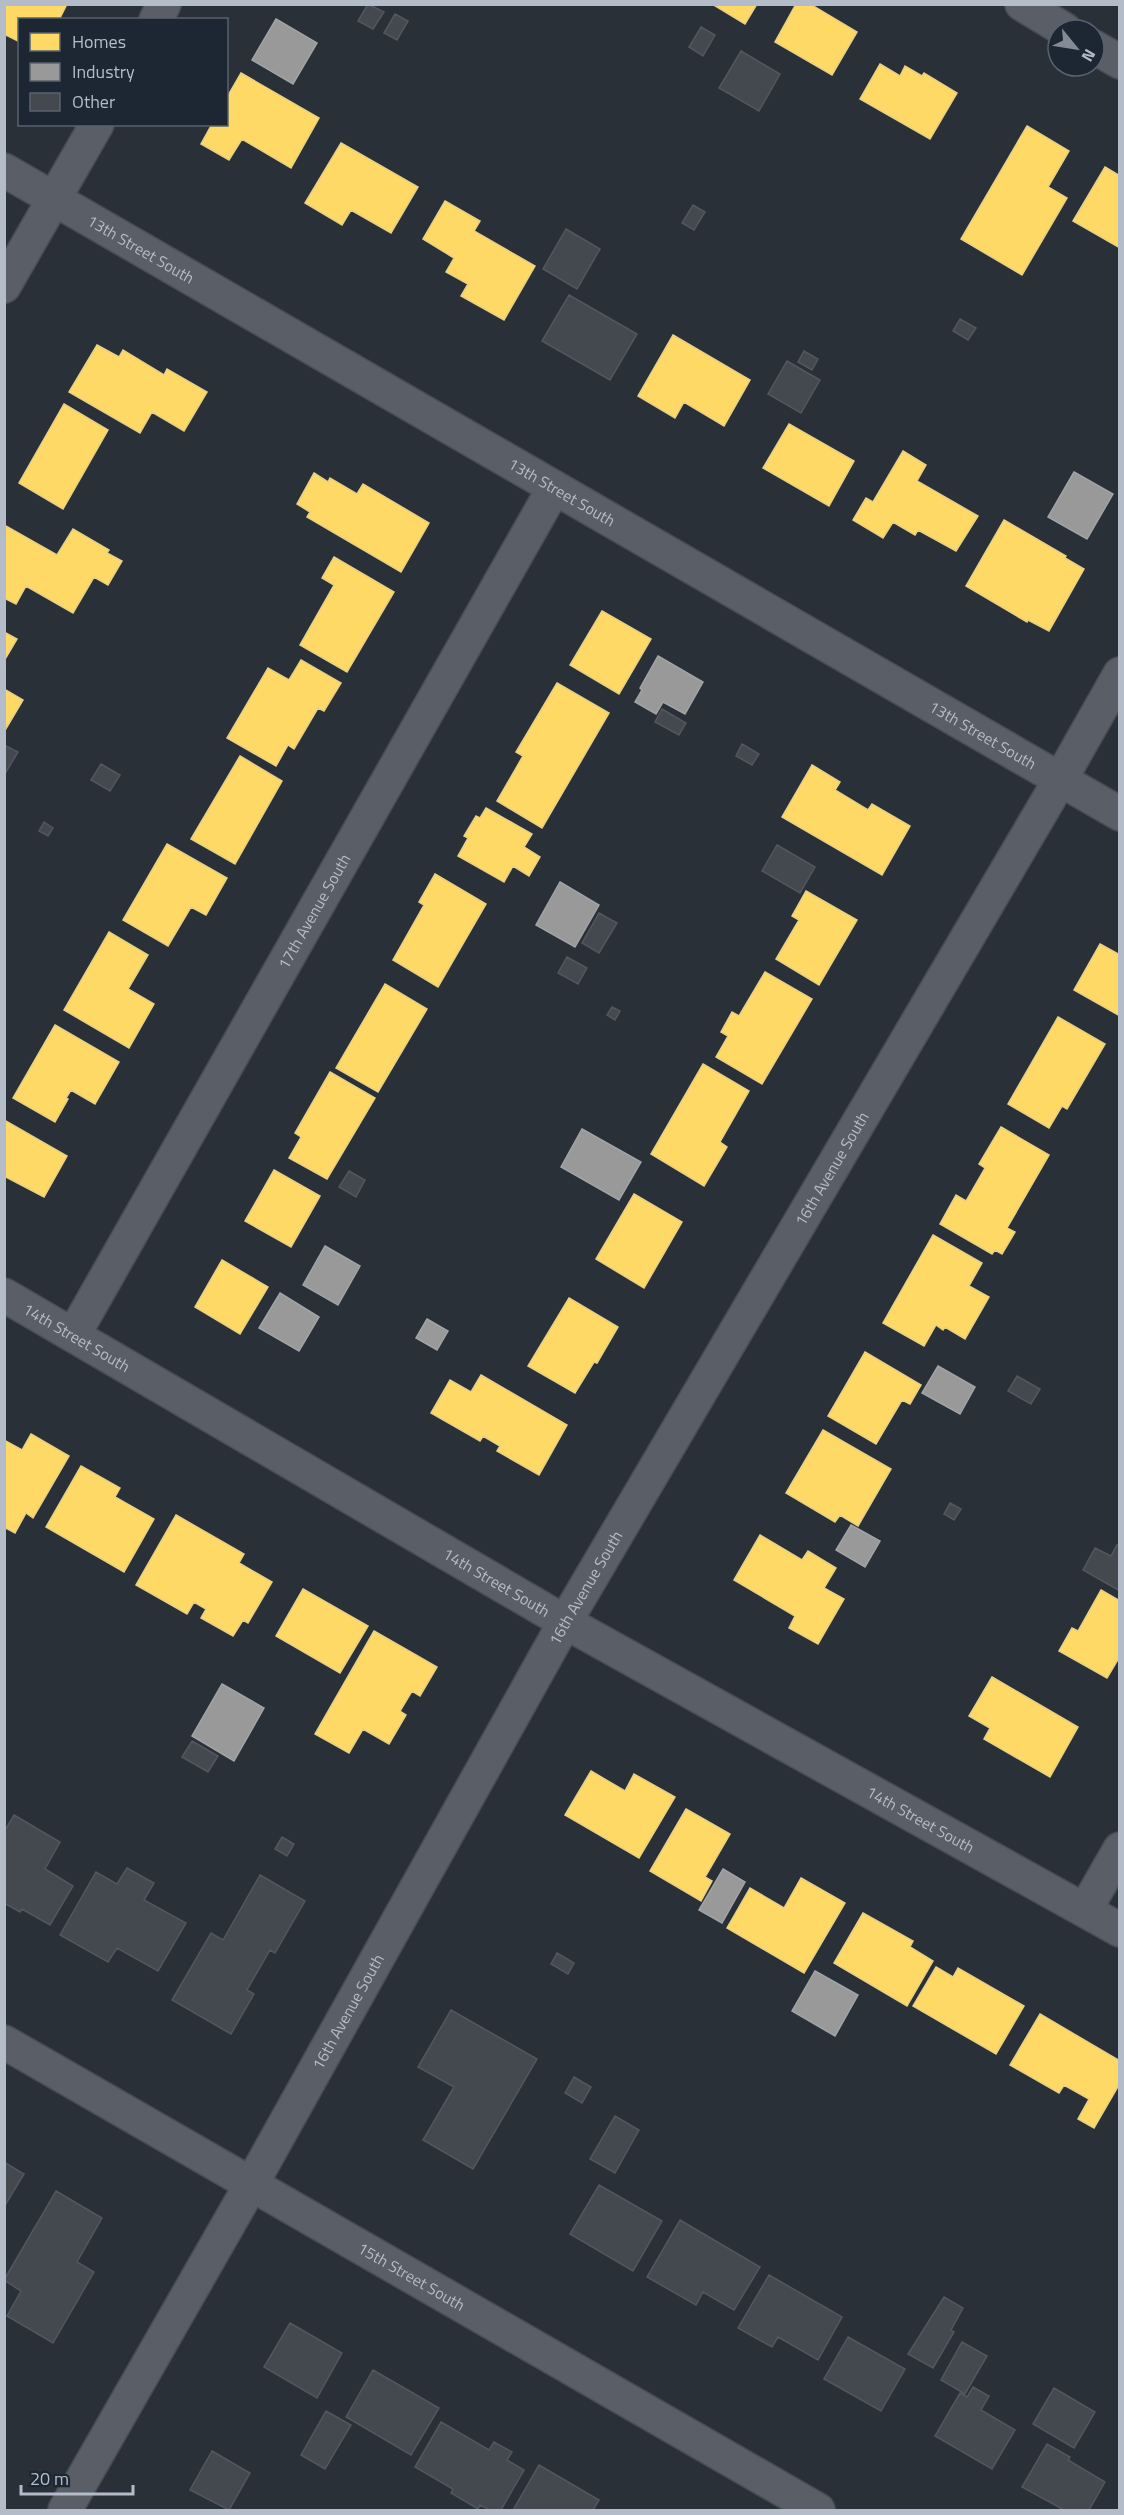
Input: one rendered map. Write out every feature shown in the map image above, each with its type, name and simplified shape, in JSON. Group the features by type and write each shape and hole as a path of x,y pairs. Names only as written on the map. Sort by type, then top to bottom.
{"street":[{"path":"157,18 164,4"},
{"path":"1022,4 1046,19"},
{"path":"1106,54 1119,62"},
{"path":"4,286 96,126"},
{"name":"13th Street South","path":"4,170 1119,814"},
{"name":"17th Avenue South","path":"74,1334 554,488"},
{"name":"16th Avenue South","path":"65,2511 252,2183 566,1622 1060,780 1119,674"},
{"name":"14th Street South","path":"4,1295 566,1622 1119,1930"},
{"path":"1085,1910 1119,1849"},
{"name":"15th Street South","path":"4,2042 819,2511"}],"building: Homes":[{"path":"4,4 67,4 60,18 18,18 18,41 4,34"},
{"path":"712,4 757,4 745,24"},
{"path":"796,4 810,4 857,32 832,75 775,42"},
{"path":"880,64 900,76 905,66 922,76 924,73 957,93 930,139 860,99"},
{"path":"241,73 319,118 291,168 242,139 229,160 201,144 211,126 228,126 228,96"},
{"path":"1027,126 1069,151 1048,187 1067,198 1022,275 961,239"},
{"path":"341,143 418,187 391,233 351,210 342,225 305,203"},
{"path":"1105,167 1120,176 1120,248 1073,221"},
{"path":"445,201 480,221 474,231 535,266 504,320 461,296 468,284 446,272 454,258 423,239"},
{"path":"673,335 750,380 724,426 684,402 675,418 638,396"},
{"path":"97,345 119,357 123,350 164,375 167,369 207,392 184,431 152,412 140,433 69,392"},
{"path":"64,404 108,430 63,509 19,483"},
{"path":"789,424 854,461 829,506 763,468"},
{"path":"903,451 926,465 917,481 978,516 956,551 918,530 915,535 893,522 883,538 853,520 866,498 873,502"},
{"path":"314,473 328,482 330,478 357,494 363,484 429,523 401,572 307,517 310,512 297,504"},
{"path":"1004,520 1084,569 1049,631 1028,620 1027,622 966,586"},
{"path":"4,525 57,555 73,529 109,550 107,553 122,561 108,585 94,577 73,613 26,586 16,604 4,598"},
{"path":"334,557 394,592 347,672 300,645 334,585 322,578"},
{"path":"602,611 651,639 619,694 570,665"},
{"path":"4,632 17,639 4,661"},
{"path":"301,660 341,683 324,711 318,708 294,749 288,745 276,766 227,738 268,668 289,680"},
{"path":"557,683 609,713 542,828 497,801 523,756 516,752"},
{"path":"4,689 23,700 4,732"},
{"path":"240,756 282,781 235,864 191,839"},
{"path":"812,765 840,782 835,790 868,810 872,804 910,826 882,875 782,817"},
{"path":"486,808 532,834 524,847 540,857 529,876 513,866 504,882 458,856 468,838 464,836 476,816 480,818"},
{"path":"167,844 227,878 206,915 191,907 168,946 123,920"},
{"path":"435,874 486,904 438,987 393,960 424,905 419,902"},
{"path":"806,891 857,920 819,985 776,959 799,920 792,916"},
{"path":"109,932 148,955 128,989 154,1004 129,1048 64,1010"},
{"path":"1100,944 1120,955 1120,1016 1074,990"},
{"path":"765,972 812,999 762,1084 716,1057 728,1036 721,1032 732,1012 739,1016"},
{"path":"385,984 427,1009 378,1092 336,1068"},
{"path":"1058,1017 1105,1044 1067,1109 1062,1106 1049,1128 1008,1104"},
{"path":"55,1025 119,1062 95,1104 71,1090 55,1122 13,1098"},
{"path":"703,1064 749,1091 720,1142 727,1147 704,1186 651,1154"},
{"path":"330,1072 375,1098 327,1179 289,1158 301,1137 295,1133"},
{"path":"4,1120 67,1156 44,1197 4,1176"},
{"path":"1001,1127 1049,1155 1007,1228 1015,1232 1002,1254 995,1250 992,1254 940,1224 956,1195 966,1201 985,1168 979,1164"},
{"path":"274,1170 320,1196 291,1247 245,1221"},
{"path":"634,1194 682,1222 644,1288 596,1259"},
{"path":"933,1235 982,1263 969,1286 989,1297 965,1339 945,1327 943,1330 936,1325 924,1346 883,1323"},
{"path":"222,1260 268,1287 240,1334 195,1307"},
{"path":"569,1298 618,1327 597,1363 594,1362 575,1393 528,1366"},
{"path":"865,1352 921,1385 910,1404 902,1400 876,1444 828,1416"},
{"path":"481,1375 567,1425 539,1475 497,1451 500,1446 483,1436 480,1441 431,1413 450,1380 471,1392"},
{"path":"823,1430 891,1469 858,1526 840,1515 835,1522 786,1493"},
{"path":"31,1434 69,1456 33,1518 26,1513 15,1533 4,1527 4,1440 22,1450"},
{"path":"81,1466 120,1488 115,1497 154,1519 124,1572 46,1527"},
{"path":"176,1515 244,1554 239,1563 272,1582 248,1623 243,1620 233,1636 201,1618 206,1609 194,1602 187,1614 136,1585"},
{"path":"760,1535 802,1560 808,1551 836,1568 824,1588 844,1599 818,1644 789,1628 795,1616 734,1580"},
{"path":"303,1589 368,1626 340,1673 276,1636"},
{"path":"1101,1590 1120,1601 1120,1656 1107,1678 1059,1651 1072,1628 1078,1631"},
{"path":"374,1631 437,1667 420,1696 412,1691 400,1711 406,1715 389,1744 363,1729 349,1753 315,1734"},
{"path":"992,1677 1078,1727 1050,1777 984,1739 990,1728 969,1716"},
{"path":"591,1771 625,1791 634,1774 675,1797 639,1858 565,1815"},
{"path":"686,1809 730,1834 705,1877 712,1881 701,1901 650,1871"},
{"path":"801,1878 845,1903 804,1973 727,1928 750,1888 784,1908"},
{"path":"863,1913 913,1941 910,1947 933,1961 907,2006 834,1963"},
{"path":"936,1967 953,1977 958,1968 1024,2006 996,2054 913,2006"},
{"path":"1040,2014 1120,2061 1120,2083 1094,2128 1078,2119 1089,2099 1064,2085 1059,2093 1010,2065"}],"building: Industry":[{"path":"276,19 317,43 293,84 252,60"},
{"path":"1074,472 1113,494 1087,539 1048,517"},
{"path":"658,656 703,682 685,714 663,702 656,714 635,702"},
{"path":"560,882 599,905 575,947 536,925"},
{"path":"582,1129 641,1162 619,1200 561,1167"},
{"path":"325,1246 360,1266 338,1305 303,1285"},
{"path":"280,1293 319,1317 299,1351 259,1328"},
{"path":"427,1319 448,1331 437,1350 416,1338"},
{"path":"938,1366 975,1387 960,1414 922,1393"},
{"path":"851,1525 880,1541 865,1567 836,1550"},
{"path":"222,1684 264,1708 234,1761 192,1736"},
{"path":"723,1869 745,1882 722,1923 699,1910"},
{"path":"815,1971 858,1995 835,2036 792,2011"}],"building: Other":[{"path":"368,4 384,12 373,29 358,21"},
{"path":"395,14 408,21 397,40 384,33"},
{"path":"701,27 715,35 703,56 689,47"},
{"path":"741,51 780,74 759,111 719,88"},
{"path":"693,205 705,212 694,230 682,223"},
{"path":"566,229 600,249 577,289 543,269"},
{"path":"569,295 637,334 610,380 542,341"},
{"path":"960,319 976,328 968,340 953,331"},
{"path":"804,351 818,359 812,370 798,362"},
{"path":"787,361 820,380 801,413 768,394"},
{"path":"662,709 686,723 679,735 655,722"},
{"path":"742,744 759,754 752,765 736,756"},
{"path":"4,745 18,752 6,772 4,771"},
{"path":"101,764 120,775 110,791 91,780"},
{"path":"44,822 53,828 48,836 39,831"},
{"path":"777,845 815,867 800,893 762,871"},
{"path":"599,913 617,923 599,953 582,943"},
{"path":"567,957 587,968 578,984 558,973"},
{"path":"612,1007 620,1011 615,1020 607,1015"},
{"path":"349,1171 365,1180 356,1197 339,1187"},
{"path":"1017,1376 1040,1389 1031,1404 1008,1391"},
{"path":"950,1503 961,1509 954,1520 944,1514"},
{"path":"1117,1545 1120,1546 1120,1591 1083,1570 1095,1548 1111,1556"},
{"path":"192,1741 218,1756 208,1772 182,1757"},
{"path":"14,1815 60,1842 45,1869 73,1886 50,1925 22,1909 20,1912 4,1903 4,1832"},
{"path":"282,1837 294,1844 287,1856 275,1849"},
{"path":"127,1868 154,1883 144,1900 186,1923 158,1971 117,1948 108,1962 60,1935 96,1872 117,1884"},
{"path":"260,1875 305,1901 275,1953 270,1950 247,1990 254,1994 231,2034 172,2000 211,1933 223,1940"},
{"path":"557,1953 574,1963 568,1974 551,1964"},
{"path":"451,2010 537,2059 473,2169 423,2140 454,2087 418,2067"},
{"path":"574,2077 591,2087 582,2103 565,2093"},
{"path":"615,2116 639,2130 615,2173 590,2159"},
{"path":"4,2162 24,2174 4,2207"},
{"path":"599,2185 662,2221 633,2271 570,2234"},
{"path":"56,2191 102,2218 77,2262 94,2272 53,2343 7,2316 21,2291 4,2280"},
{"path":"680,2220 760,2267 734,2310 703,2292 696,2305 647,2277"},
{"path":"769,2275 842,2317 818,2360 778,2337 772,2347 738,2328"},
{"path":"944,2297 963,2308 951,2330 954,2332 933,2368 908,2354"},
{"path":"290,2323 342,2353 317,2398 264,2367"},
{"path":"848,2337 905,2369 881,2411 824,2379"},
{"path":"962,2342 987,2356 965,2394 941,2380"},
{"path":"373,2370 439,2408 411,2455 346,2417"},
{"path":"973,2387 989,2396 981,2410 1015,2430 992,2469 935,2436 960,2393 967,2397"},
{"path":"1054,2388 1095,2412 1074,2448 1033,2424"},
{"path":"326,2411 351,2425 325,2469 301,2455"},
{"path":"441,2422 489,2450 494,2442 512,2452 507,2460 524,2470 501,2510 490,2510 480,2505 478,2509 451,2493 453,2489 415,2467"},
{"path":"1047,2444 1070,2457 1068,2460 1105,2482 1089,2510 1064,2510 1022,2487"},
{"path":"212,2451 250,2473 229,2510 190,2490"},
{"path":"539,2465 599,2500 593,2510 513,2510"}]}
